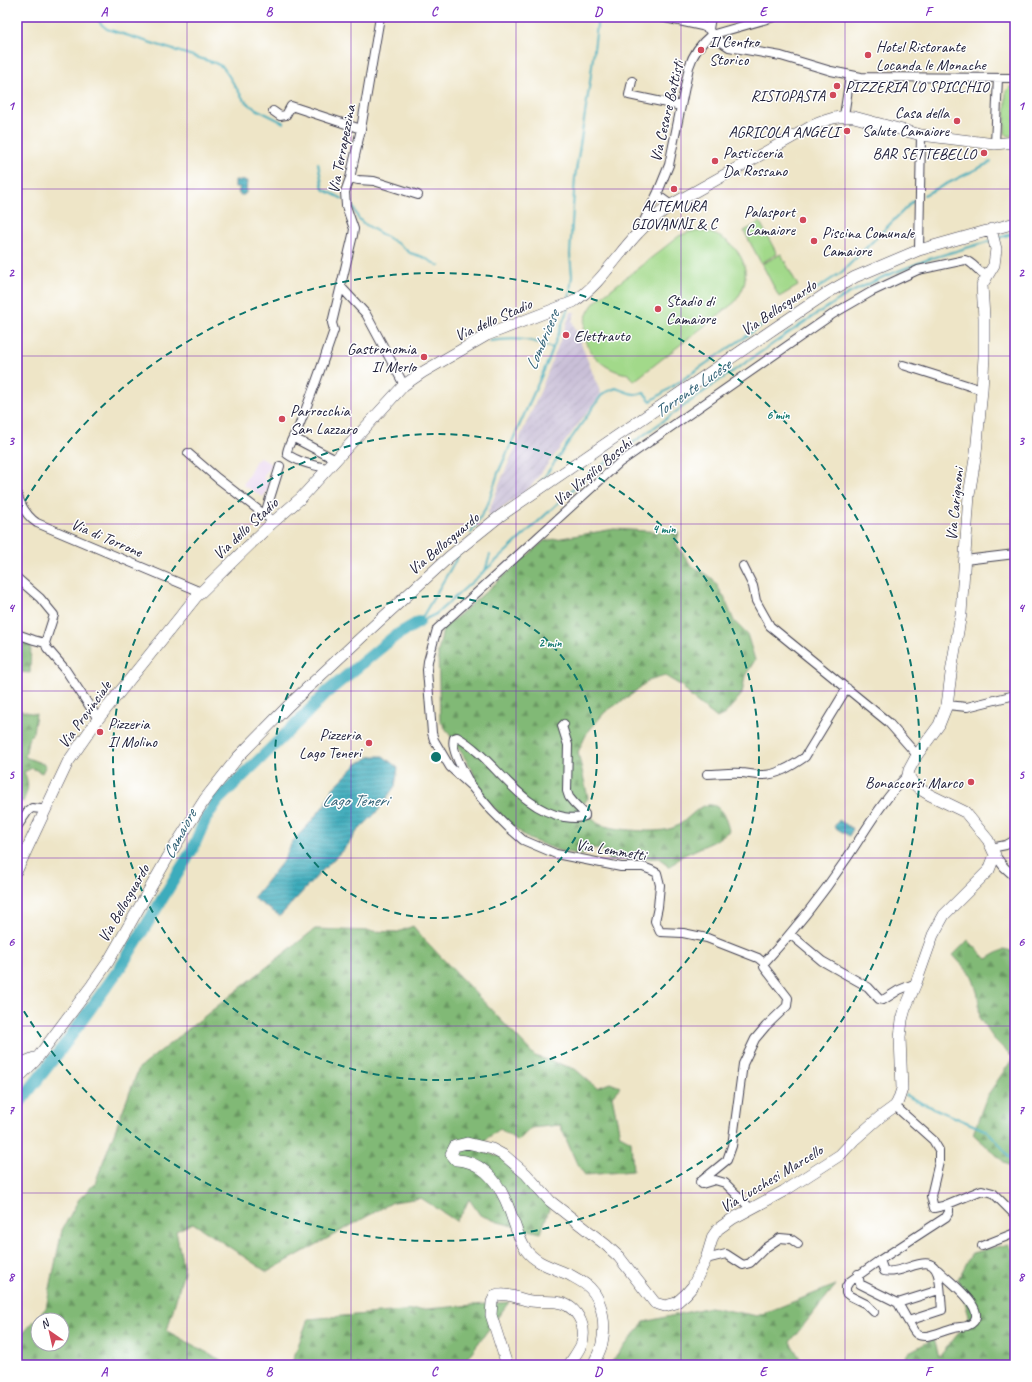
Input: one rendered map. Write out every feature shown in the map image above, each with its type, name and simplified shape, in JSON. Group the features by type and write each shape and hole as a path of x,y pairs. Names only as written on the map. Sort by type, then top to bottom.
{"street":[{"name":"Via Terrapezzina","path":"328,468 315,466 291,457 287,451 294,438 320,372 334,330 332,323 354,229 346,206 345,192 350,178 360,129 380,17"},
{"path":"661,17 702,26 729,47 781,56 850,76 1015,78"},
{"path":"710,32 711,17"},
{"path":"710,32 774,17"},
{"name":"Via Cesare Battisti","path":"637,234 658,192 668,165 689,67 692,59 710,32"},
{"path":"850,76 849,117 921,135 995,144 1015,142"},
{"path":"995,144 998,78"},
{"path":"632,80 629,95 681,106"},
{"path":"273,111 280,116 283,116 286,115 291,106 360,129"},
{"name":"Via dello Stadio","path":"201,592 301,498 404,385 429,368 487,335 561,308 584,295 606,272 637,234 648,223 672,205 814,125 831,118 849,117"},
{"path":"919,250 921,135"},
{"path":"350,178 374,181 418,195"},
{"path":"658,192 660,197 672,205"},
{"name":"Via Bellosguardo","path":"36,1057 77,1007 104,968 168,857 205,799 238,757 296,698 449,557 500,516 827,293 855,277 919,250 1015,223"},
{"name":"Via Carignoni","path":"908,775 917,755 939,725 947,705 960,614 968,502 976,454 982,390 984,326 982,285 994,265 996,249 991,229"},
{"name":"Via Virgilio Boschi","path":"438,629 619,462 833,314 871,292 918,270 965,260 982,273 989,272"},
{"path":"341,287 366,314 404,385"},
{"path":"904,365 982,390"},
{"path":"294,438 336,460"},
{"path":"188,453 217,478 274,522"},
{"path":"265,514 280,466"},
{"name":"Via di Torrone","path":"17,494 25,512 37,523 201,592"},
{"path":"965,560 1015,554"},
{"path":"743,566 753,586 756,601 770,626 888,722 917,755"},
{"path":"17,578 40,598 54,615 45,643"},
{"name":"Via Provinciale","path":"17,870 44,810 68,762 98,720 201,592"},
{"name":"Via Lemmetti","path":"438,629 428,661 427,670 432,733 434,740 445,760 459,776 471,786 492,811 523,840 556,854 628,868 643,867 651,870 657,874 660,885 655,922 660,932 684,933 707,938 758,958 764,963"},
{"path":"17,634 45,643 65,669 98,720"},
{"path":"707,774 741,772 760,775 770,774 782,771 797,762 805,757 847,688"},
{"path":"947,705 967,707 1015,694"},
{"path":"471,786 457,758 452,741 457,737 477,751 529,801 556,815 573,818 580,818 584,816 584,814 569,797 568,745 562,726 564,724"},
{"path":"751,1209 725,1183 715,1180 702,1184 700,1182 727,1160 732,1146 742,1064 755,1039 786,1006 788,998 764,967 764,963 781,946 823,892 847,859 891,792 908,775 913,783 920,789 965,812 988,840 993,851 1004,867 1015,877"},
{"path":"17,827 28,811 32,808 44,810"},
{"path":"993,851 1015,840"},
{"path":"993,851 989,870 944,915 933,935 902,1020 900,1037 902,1089 895,1106 933,1140 939,1150 939,1162 931,1196 934,1208 949,1204 982,1190 993,1193 1015,1215"},
{"path":"790,934 822,961 868,987 879,999 883,1000 899,990 916,983"},
{"path":"17,1065 36,1057"},
{"path":"17,1079 35,1061 36,1057"},
{"name":"Via Lucchesi Marcello","path":"593,1365 602,1344 604,1332 602,1314 596,1296 591,1289 580,1281 533,1258 526,1250 518,1235 498,1186 485,1170 463,1160 456,1160 451,1154 454,1146 468,1143 492,1149 505,1156 526,1174 550,1201 619,1257 655,1303 665,1306 676,1303 693,1286 706,1259 713,1236 718,1229 732,1219 784,1191 840,1155 865,1130 895,1106"},
{"path":"874,1312 866,1304 846,1293 846,1287 849,1282 858,1274 946,1217 949,1212 949,1204"},
{"path":"982,1246 1015,1234"},
{"path":"706,1259 726,1254 743,1265 750,1263 765,1248 780,1238 791,1239 798,1244"},
{"path":"858,1274 860,1284 898,1303 915,1333 921,1336 927,1336 967,1325 973,1321 976,1314 975,1307 931,1264 925,1262 891,1273 884,1271 880,1260"},
{"path":"908,1321 942,1310 939,1279 936,1268"},
{"path":"898,1303 939,1290"},
{"path":"507,1365 491,1315 492,1302 495,1296 502,1294 530,1301 556,1302 566,1305 580,1316 584,1330 582,1344 569,1365"}],"shaded area":[{"path":"571,312 575,312 572,321 601,394 532,485 522,494 490,516 488,513 541,390"},
{"path":"260,457 271,464 263,478 271,483 263,497 243,485 256,460 257,461"}],"green space":[{"path":"1010,87 1015,87 1015,135 1008,136 1005,133 1006,91"},
{"path":"760,222 777,254 761,263 744,231"},
{"name":"Stadio di Camaiore","path":"702,231 712,233 729,242 741,257 744,265 744,285 735,302 634,381 629,374 616,371 604,365 595,357 588,347 585,336 585,324 588,312 596,301 679,236 689,232"},
{"path":"781,254 798,286 779,297 762,264"},
{"path":"614,529 679,533 676,544 691,565 713,579 724,597 734,621 747,634 755,660 745,676 742,694 725,714 717,718 692,698 682,686 665,676 648,681 631,695 605,712 587,733 578,752 588,798 583,805 592,818 600,824 630,830 661,830 677,826 704,806 713,805 720,810 727,822 729,831 715,841 682,856 669,868 660,858 608,860 609,853 587,846 584,855 560,851 529,839 511,825 481,794 472,769 440,720 438,652 443,629 544,541"},
{"path":"17,637 31,642 30,673 17,672"},
{"path":"17,710 36,714 33,732 28,740 25,757 46,765 42,773 32,768 24,772 28,787 23,802 17,800"},
{"path":"413,926 535,1056 575,1069 597,1088 610,1083 620,1087 612,1096 620,1135 631,1141 633,1171 585,1175 577,1164 560,1125 531,1128 518,1141 500,1129 486,1139 482,1152 505,1157 550,1206 541,1233 498,1222 480,1215 469,1199 463,1212 456,1221 421,1198 393,1202 267,1272 193,1223 176,1231 184,1271 167,1331 230,1365 17,1365 17,1340 30,1326 30,1352 70,1352 70,1312 42,1312 46,1308 62,1230 79,1199 95,1183 139,1068 315,929 398,932"},
{"path":"968,940 987,959 1004,949 1015,952 1015,1172 973,1134 987,1096 1013,1058 994,1039 980,1019 978,995 972,976 953,955"},
{"path":"1008,1244 1015,1256 1015,1365 899,1365 909,1352 934,1339 939,1357 958,1334 969,1316 958,1279 972,1253"},
{"path":"836,1285 790,1342 804,1365 610,1365 644,1322 710,1307 757,1316"},
{"path":"509,1302 462,1365 291,1365 308,1319"}],"water":[{"path":"235,180 247,181 246,193 244,195 238,193 240,187 235,187"},
{"name":"Lago Teneri","path":"372,756 383,756 398,768 395,786 377,812 356,833 347,846 280,916 253,898 284,860 292,842 325,804 332,789 357,764"},
{"path":"839,820 853,829 849,836 834,827"}],"waterway":[{"path":"96,17 107,29 215,63 223,67 244,100 254,108 284,123"},
{"name":"Lombricese","path":"569,300 572,276 570,254 575,177 590,82 598,17"},
{"path":"924,195 991,162"},
{"path":"318,163 323,189 343,199"},
{"path":"540,483 601,396 606,392 616,388 633,394 644,393 651,401 842,272 914,200"},
{"path":"348,202 352,204 358,218 363,223 400,245 410,253 423,257 439,266"},
{"name":"Torrente Lucese","path":"998,238 1015,233"},
{"name":"Torrente Lucese","path":"419,622 436,614 598,468 713,385 809,319 848,294 883,277 929,259 990,241"},
{"name":"Lombricese","path":"471,533 488,504 498,473 549,359 568,308"},
{"path":"490,341 506,339 522,340 537,342 552,348"},
{"name":"Torrente Lucese","path":"485,571 490,555"},
{"name":"Lombricese","path":"420,621 458,556"},
{"name":"Camaiore","path":"17,1106 62,1048 122,965 192,850 206,818 218,800 326,693 395,636 419,622"},
{"path":"905,1095 987,1131 997,1141 1015,1165"}],"place":[{"name":"Il Centro Storico","path":"701,50"},
{"name":"Hotel Ristorante Locanda le Monache","path":"868,55"},
{"name":"PIZZERIA LO SPICCHIO","path":"837,86"},
{"name":"RISTOPASTA","path":"833,95"},
{"name":"Casa della Salute Camaiore","path":"957,121"},
{"name":"AGRICOLA ANGELI","path":"847,131"},
{"name":"BAR SETTEBELLO","path":"984,153"},
{"name":"Pasticceria Da Rossano","path":"715,161"},
{"name":"ALTEMURA GIOVANNI & C","path":"674,189"},
{"name":"Palasport Camaiore","path":"803,220"},
{"name":"Piscina Comunale Camaiore","path":"814,241"},
{"name":"Stadio di Camaiore","path":"658,309"},
{"name":"Elettrauto","path":"566,335"},
{"name":"Gastronomia Il Merlo","path":"424,357"},
{"name":"Parrocchia San Lazzaro","path":"282,419"},
{"name":"Pizzeria Il Molino","path":"100,732"},
{"name":"Pizzeria Lago Teneri","path":"369,743"},
{"name":"Bonaccorsi Marco","path":"971,782"}]}
